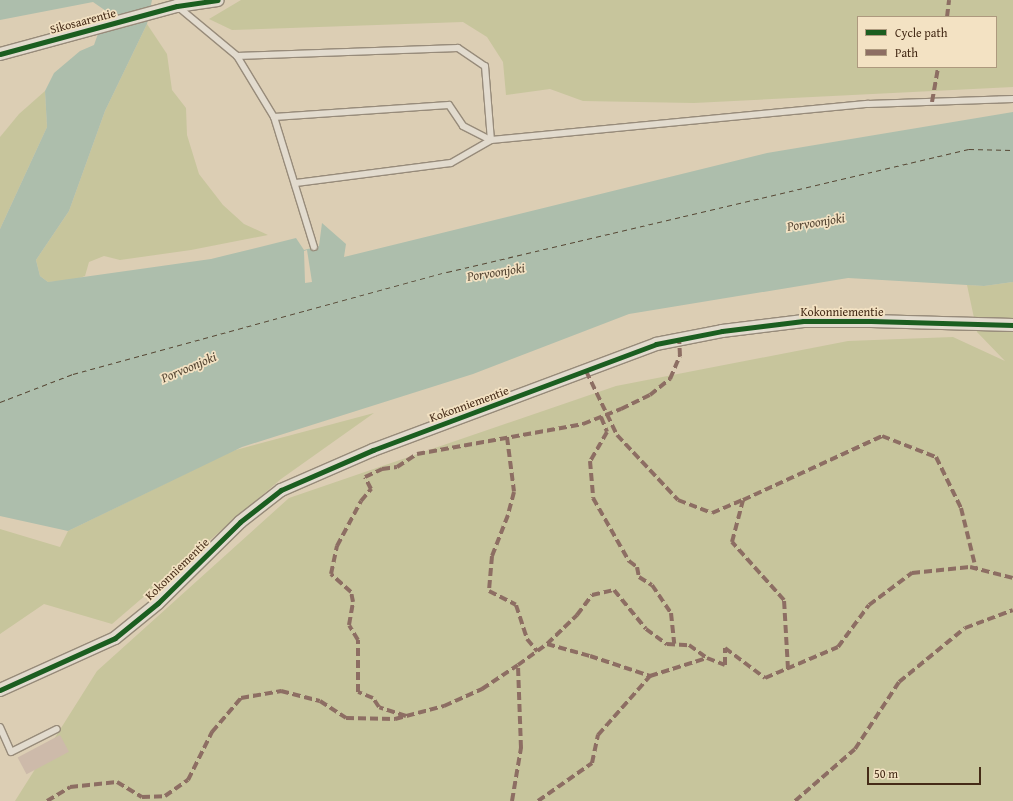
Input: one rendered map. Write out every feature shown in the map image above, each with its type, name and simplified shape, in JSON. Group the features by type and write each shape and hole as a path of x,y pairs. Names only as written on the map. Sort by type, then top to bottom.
{"street":[{"name":"Sikosaarentie","path":"0,54 94,27 178,6 218,0"},
{"name":"Kokonniementie","path":"0,690 115,638 158,602 240,522 281,490 359,456 656,344 722,330 803,321 871,320 1013,325"}],"lane":[{"path":"178,6 237,56 274,117 296,183 314,247"},
{"path":"237,56 458,48 485,66 491,140"},
{"path":"296,183 451,163 491,140 868,104 1013,99"},
{"path":"274,117 449,105 463,126 491,140"},
{"path":"0,727 12,752 57,729"}],"shaded area":[{"path":"241,0 1013,0 1013,87 694,103 583,101 550,89 506,95 503,62 487,37 463,22 232,30 209,19"},
{"path":"147,24 167,54 172,90 186,108 187,135 199,174 223,205 244,224 268,235 191,250 120,260 104,256 89,262 85,276 74,280 48,282 40,276 36,260 69,211 105,111"},
{"path":"45,91 47,127 0,229 0,137 19,114"},
{"path":"1013,282 1013,801 15,801 97,671 289,498 616,386 848,341 953,337 1005,361 977,332 967,285 984,286"},
{"path":"374,413 281,479 112,624 44,604 0,634 0,529 60,547 68,531 232,451"}],"water":[{"name":"Porvoonjoki","path":"0,0 152,0 147,24 105,111 69,211 36,260 40,276 48,282 211,259 296,238 304,250 319,246 322,223 346,244 344,257 767,153 1013,112 1013,282 984,286 848,278 629,314 473,374 242,447 68,531 0,516 0,229 47,127 45,91 54,73 80,51 94,45 106,11 93,2 0,20"}],"pier":[{"path":"307,250 312,282 305,283 304,251"}],"building":[{"path":"60,735 69,752 27,774 18,758"}],"ferry route":[{"path":"0,402 73,374 447,272 969,149 1013,150"}],"marked path":[{"path":"947,16 949,0"},
{"path":"932,102 938,68"},
{"path":"406,716 379,707 373,698 358,692 358,640 349,625 353,602 351,592 331,574 337,546 361,501 371,489 365,477 382,469 397,467 417,454 583,424 621,409 650,395 670,379 680,356 679,339"},
{"path":"586,371 617,435 678,500 712,513 743,500"},
{"path":"601,417 607,432 590,461 593,498 629,561 637,567 639,577 652,585 671,613 674,644"},
{"path":"788,669 784,600 732,542 743,500 882,436 936,457 961,508 976,569"},
{"path":"507,437 514,492 508,515 492,556 489,591 516,605 527,639 537,651"},
{"path":"512,801 521,748 518,665 547,644 590,656 650,676 707,658 725,665 725,648 765,678 838,647 869,605 912,573 970,567 1013,578"},
{"path":"547,644 577,615 592,595 614,590 646,629 667,644 689,645 707,658"},
{"path":"795,801 855,749 899,682 965,628 1013,610"},
{"path":"47,801 70,787 117,782 142,797 165,796 188,780 212,732 241,698 281,691 320,701 346,718 395,719 444,706 482,689 518,665"},
{"path":"538,801 592,763 598,735 650,676"}],"cycle path":[{"path":"0,54 177,6 218,0"},
{"path":"0,690 115,638 158,603 240,522 281,490 373,450 656,344 722,331 803,321 871,321 1013,325"}]}
